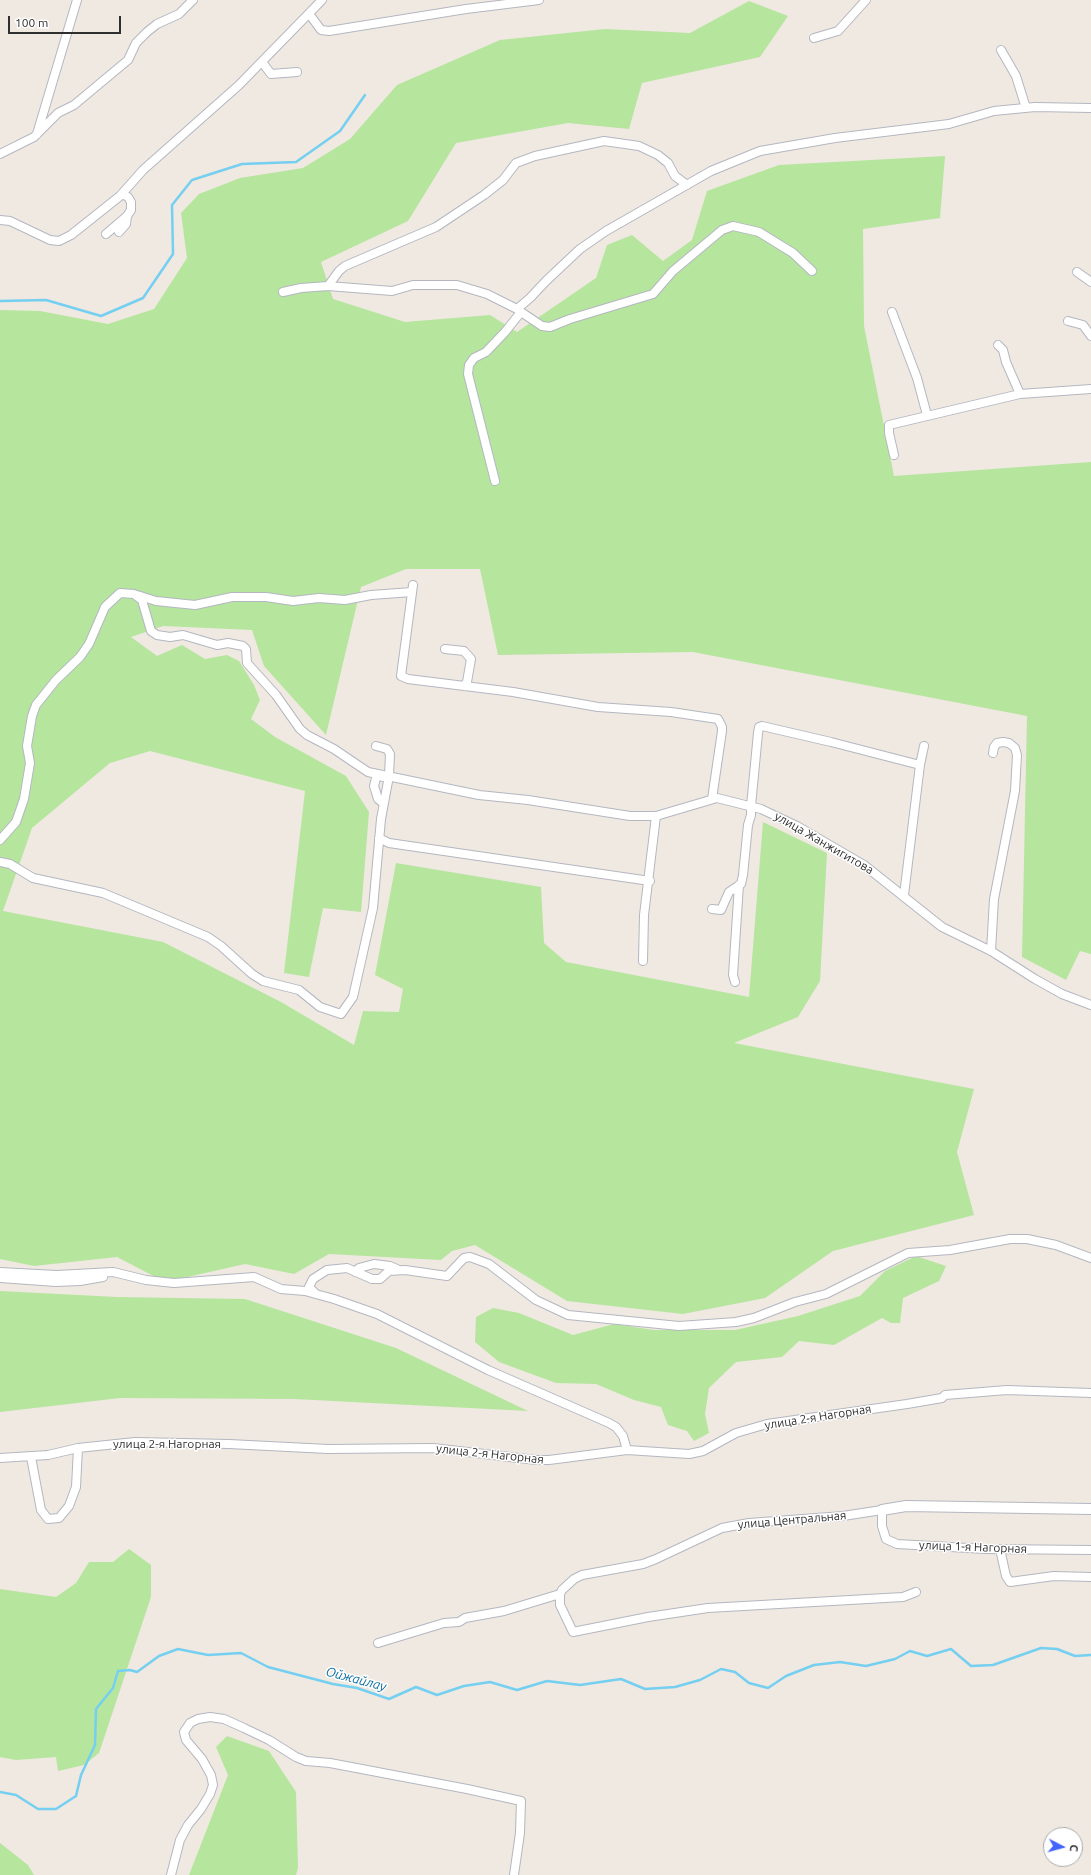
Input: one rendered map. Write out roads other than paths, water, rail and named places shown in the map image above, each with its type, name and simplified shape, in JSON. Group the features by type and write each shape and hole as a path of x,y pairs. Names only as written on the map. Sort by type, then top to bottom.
{"street":[{"path":"37,134 77,0"},
{"path":"0,154 37,134 58,113 74,104 128,60 136,43 147,32 157,24 179,14 193,0"},
{"path":"0,220 14,223 50,240 59,241 71,235 122,194 143,170 239,85 310,15 322,0"},
{"path":"310,15 321,30 329,31 466,9 539,0"},
{"path":"814,38 838,31 866,0"},
{"path":"1001,50 1016,76 1026,108"},
{"path":"262,62 271,74 297,72"},
{"path":"495,481 468,374 469,365 474,358 486,352 505,332 519,310 546,280 580,249 606,231 711,171 760,151 835,138 949,124 994,111 1026,108 1091,108"},
{"path":"328,286 339,271 345,266 436,226 484,195 503,180 516,163 535,156 604,141 640,146 668,163 674,176 687,185"},
{"path":"106,234 127,216 131,210 131,202 128,197 122,194"},
{"path":"119,232 126,224 127,216"},
{"path":"283,292 301,288 328,286 392,291 414,286 457,285 487,294 519,310 542,326 550,328 570,318 653,294 673,271 722,230 733,226 759,232 793,253 812,271"},
{"path":"1076,272 1091,282"},
{"path":"892,312 917,378 927,415"},
{"path":"1068,321 1083,325 1091,336"},
{"path":"998,346 1003,350 1006,362 1020,394"},
{"path":"894,455 889,433 889,424 922,418 927,415 1020,394 1091,389"},
{"path":"0,840 16,822 24,799 30,763 27,746 32,716 36,704 56,680 80,657 89,644 105,607 120,594 134,594 156,601 195,605 232,597 266,597 293,601 319,598 345,600 413,589 401,676 408,679 464,686 598,707 671,712 718,719 722,731 712,799 656,816 630,816 528,800 479,795 386,778 363,770 334,749 307,735 300,729 276,696 247,663 246,649 243,646 228,643 217,645 183,635 170,637 158,635 152,631 142,600 134,594"},
{"path":"445,649 464,651 472,658 467,682 464,686"},
{"path":"735,982 734,975 739,885 743,876 748,825 752,815 751,806 759,726 920,765"},
{"path":"991,951 994,899 1015,791 1017,755 1014,748 1009,743 1003,742 997,743 994,747 993,753"},
{"path":"0,862 10,864 33,878 103,893 208,937 221,946 252,974 263,981 299,990 320,1007 341,1014 354,997 373,908 379,838 390,754 387,749 376,746"},
{"path":"904,895 920,765 924,746"},
{"path":"383,803 378,799 374,786 376,778 386,778"},
{"name":"улица Жанжигитова","path":"712,799 722,798 770,812 826,842 872,870 904,895 909,902 937,924 991,951 1034,979 1062,994 1091,1005"},
{"path":"643,961 644,916 650,881 656,816"},
{"path":"379,838 389,843 650,881"},
{"path":"712,909 721,910 729,892 739,885"},
{"path":"316,1294 309,1287 313,1279 327,1270 347,1268 372,1279 380,1279 389,1271 399,1270 447,1276 464,1258 474,1258 489,1264 536,1300 568,1315 679,1326 736,1322 754,1318 794,1302 826,1294 908,1253 950,1250 1010,1239 1036,1240 1091,1258"},
{"path":"355,1272 359,1268 374,1264 390,1266 399,1270"},
{"path":"0,1272 57,1275 113,1272 146,1280 174,1283 254,1277 281,1289 316,1294 347,1302 377,1314 488,1370 609,1423 616,1427 623,1436 627,1450"},
{"path":"0,1278 38,1282 80,1281 94,1279 113,1272"},
{"name":"улица 2-я Нагорная","path":"0,1458 30,1457 78,1448 135,1442 229,1444 328,1449 433,1448 459,1450 522,1459 549,1460 627,1450 696,1453 719,1444 736,1433 767,1424 907,1404 950,1395 1007,1390 1091,1393"},
{"path":"30,1457 40,1510 48,1519 59,1518 69,1506 76,1487 78,1448"},
{"name":"улица Центральная","path":"560,1594 574,1578 582,1575 643,1564 722,1528 732,1525 843,1516 906,1506 1091,1509"},
{"name":"улица 1-я Нагорная","path":"882,1510 882,1526 886,1539 891,1542 906,1545 1000,1549 1091,1550"},
{"path":"1000,1549 1006,1576 1010,1582 1061,1576 1091,1577"},
{"path":"378,1643 444,1623 459,1622 465,1618 504,1611 560,1594 560,1605 573,1632 648,1617 708,1608 902,1597 916,1592"},
{"path":"171,1875 180,1840 188,1825 201,1809 213,1785 211,1775 202,1759 186,1740 184,1732 190,1723 198,1719 210,1717 231,1722 269,1740 296,1757 306,1761 330,1763 460,1787 521,1801 520,1833 514,1875"}],"waterway":[{"path":"0,301 46,300 101,316 143,298 173,254 172,205 192,180 242,164 296,162 340,131 365,95"},
{"name":"Ойжайлау","path":"0,1792 16,1795 38,1809 56,1809 76,1796 81,1775 95,1745 96,1709 113,1688 118,1671 130,1670 137,1672 159,1656 178,1649 208,1655 241,1653 268,1667 333,1684 357,1688 389,1699 416,1687 437,1695 464,1686 490,1682 517,1690 547,1681 580,1685 621,1679 645,1689 675,1687 700,1680 721,1669 735,1672 749,1683 768,1688 786,1676 814,1665 840,1662 866,1666 895,1659 910,1651 927,1656 951,1649 971,1666 993,1665 1041,1648 1057,1649 1075,1656 1091,1655"}]}
